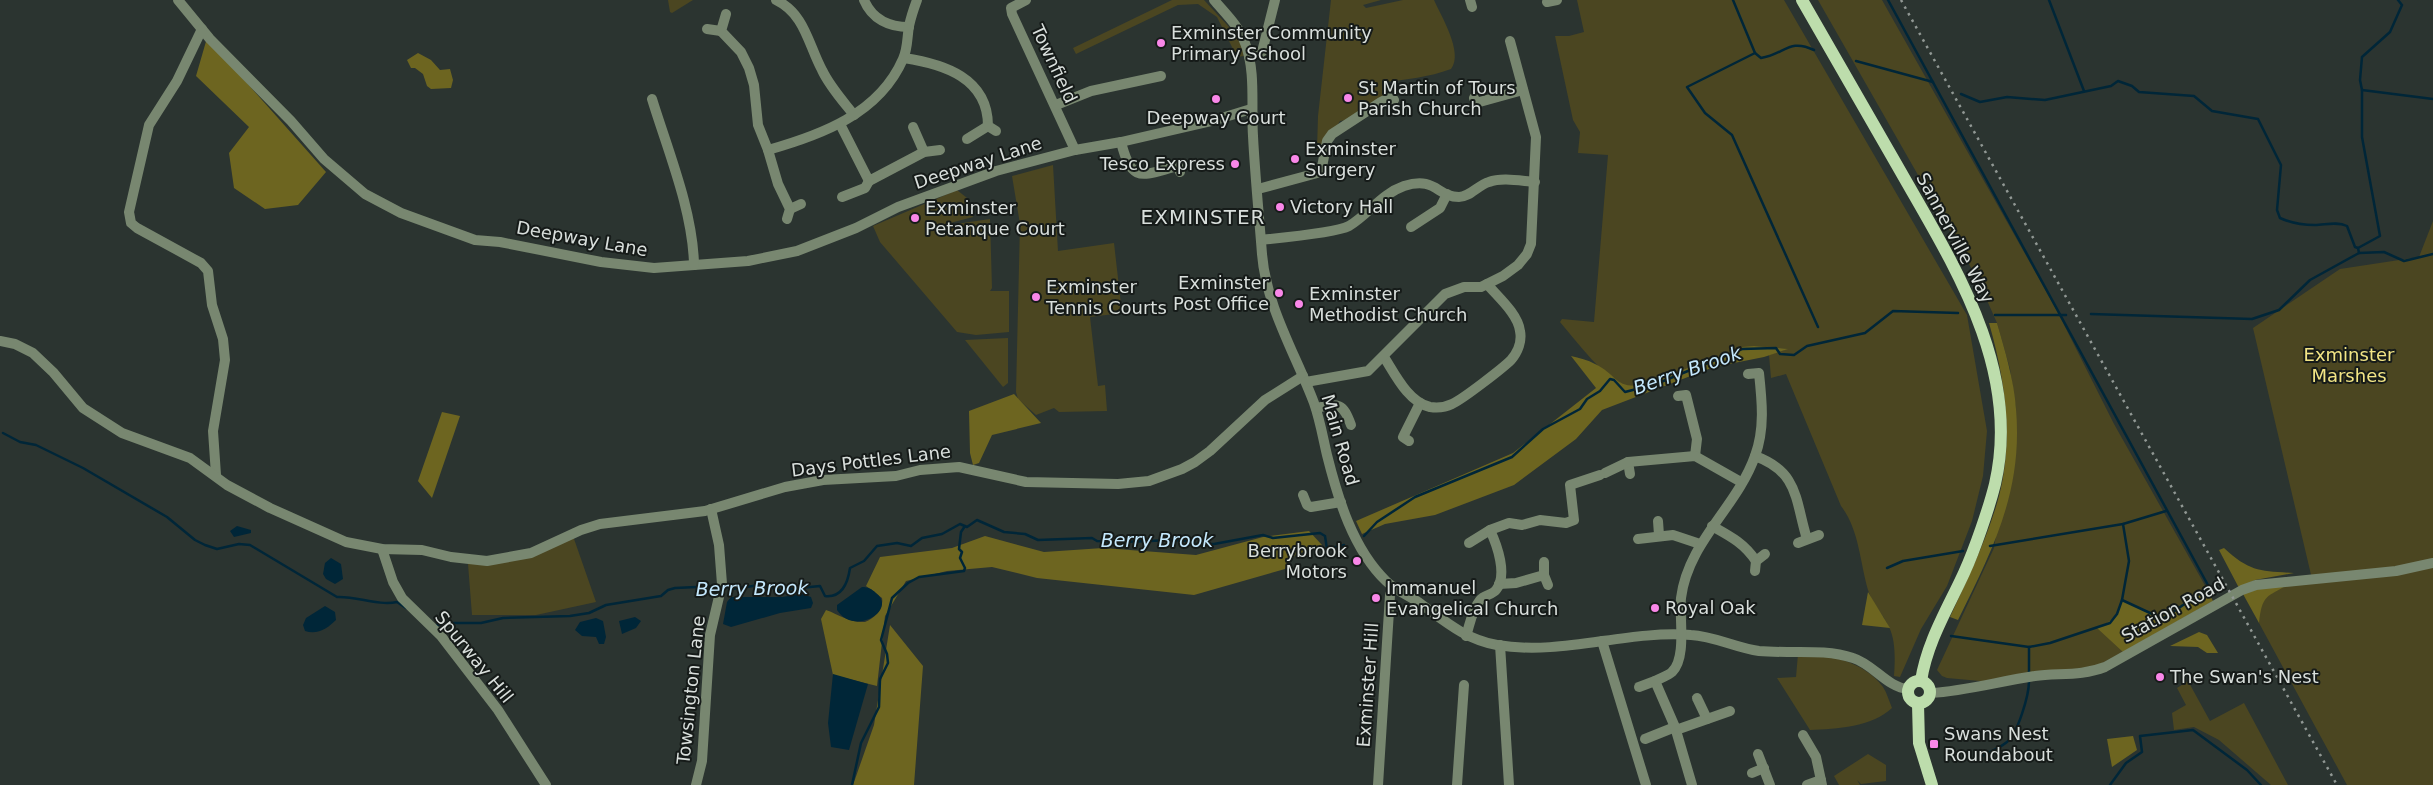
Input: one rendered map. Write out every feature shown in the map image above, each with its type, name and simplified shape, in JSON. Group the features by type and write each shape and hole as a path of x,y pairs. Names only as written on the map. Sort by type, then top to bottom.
{"main road":[{"name":"Sannerville Way","path":"1802,0 1948,255 1976,315 1996,377 2000,428 1999,462 1995,485 1965,570 1934,636 1924,663 1922,681"},
{"path":"1922,681 1930,687 1931,694 1925,702 1918,704 1909,697 1908,689 1914,682 1922,681"},
{"path":"1918,704 1919,743 1932,785"}],"street":[{"name":"Deepway Lane","path":"178,0 202,29 324,159 365,194 401,213 475,240 500,242 601,262 645,267 748,262 797,251 948,187 996,171 1075,150 1121,142 1212,121 1251,109"},
{"path":"864,0 867,8 881,21 896,27 909,27"},
{"path":"768,150 840,124 871,103 891,81 904,58 909,38 909,27 917,0"},
{"name":"Townfield","path":"1026,0 1011,8 1012,14 1056,105 1075,150"},
{"name":"Main Road","path":"1214,0 1234,23 1245,42 1249,57 1251,109 1264,270 1275,307 1316,408 1341,502 1366,559 1393,587 1419,602 1450,627 1466,636 1500,645 1529,648 1562,646 1643,635 1681,635 1711,638 1745,649 1836,653 1864,662 1894,685 1908,689"},
{"path":"1249,57 1262,52 1275,0"},
{"path":"780,1 796,14 822,71 854,115"},
{"path":"720,31 726,14"},
{"path":"202,29 176,81 149,125 129,212 131,223 137,228 201,264 208,271 212,305 223,338 225,360 213,431 216,475"},
{"path":"707,29 720,31 741,52 749,68 754,85 758,125 789,214 801,204"},
{"path":"1304,379 1362,373 1375,366 1445,294 1454,289 1487,284 1518,265 1527,254 1531,244 1536,137 1510,41"},
{"path":"904,58 930,62 958,72 982,99 992,128 967,139"},
{"path":"1056,105 1092,91 1161,76"},
{"path":"1476,103 1523,90"},
{"path":"1258,189 1319,173 1323,169 1327,141 1332,134 1380,102 1389,98 1394,100"},
{"path":"652,99 677,179 693,247 694,265"},
{"path":"840,124 869,181"},
{"path":"913,127 924,152"},
{"path":"1121,142 1128,166 1136,172 1146,174 1178,166"},
{"path":"842,197 865,188 869,181 924,152 940,150"},
{"path":"1261,240 1345,227 1382,197 1414,183 1429,184 1448,194 1459,197 1467,195 1490,181 1535,182"},
{"path":"1411,227 1440,208 1448,194"},
{"path":"1384,357 1407,391 1420,403 1430,407 1441,407 1455,403 1511,360 1516,352 1521,333 1518,323 1487,284"},
{"name":"Days Pottles Lane","path":"0,341 15,344 33,353 53,372 83,408 122,433 177,452 216,475 227,485 270,508 346,542 382,548 422,550 451,557 487,561 531,553 580,530 600,524 664,518 711,509 785,487 814,482 896,476 920,470 959,467 1026,482 1118,484 1149,481 1182,469 1194,462 1210,451 1265,400 1304,379"},
{"path":"1639,687 1671,673 1676,667 1681,635 1681,598 1700,544 1741,482 1755,456 1762,419 1762,401 1759,373 1748,374"},
{"path":"1687,395 1696,439 1695,456"},
{"path":"1404,438 1420,403"},
{"path":"1316,408 1340,406 1346,410 1351,425"},
{"path":"1469,543 1490,530 1509,523 1522,525 1540,520 1558,523 1579,519 1565,484 1603,474 1628,462 1695,456 1741,482"},
{"path":"1755,456 1776,466 1789,478 1802,541 1819,535"},
{"path":"1628,462 1630,474"},
{"path":"1303,503 1315,507 1341,502"},
{"name":"Towsington Lane","path":"696,785 702,761 710,634 721,588 719,545 711,509"},
{"path":"1658,521 1659,535"},
{"path":"1712,526 1734,537 1750,552 1755,566 1765,554"},
{"path":"1466,636 1475,608 1481,598 1495,591 1500,584 1499,553 1490,530"},
{"path":"1638,539 1659,535 1673,535 1700,544"},
{"name":"Spurway Hill","path":"382,548 393,582 402,598 440,636 498,710 546,785"},
{"path":"1500,584 1546,580 1544,562"},
{"name":"Station Road","path":"1931,694 1954,692 2034,676 2092,672 2104,668 2214,605 2242,590 2256,585 2396,571 2433,563"},
{"name":"Exminster Hill","path":"1378,785 1390,595 1393,587"},
{"path":"1602,641 1646,785"},
{"path":"1500,645 1509,785"},
{"path":"1655,681 1675,729 1692,785"},
{"path":"1458,785 1464,685"},
{"path":"1697,698 1707,719"},
{"path":"1645,739 1730,711"},
{"path":"1804,735 1816,757 1822,783 1807,785"},
{"path":"1758,754 1770,785"},
{"path":"1752,773 1764,768"}],"green space":[{"path":"668,0 693,0 672,13 670,12"},
{"path":"1172,0 1204,0 1241,40 1244,56 1237,57 1217,17 1198,4 1178,5 1076,54 1073,48"},
{"path":"1331,0 1381,0 1363,5 1366,8 1403,0 1434,0 1450,34 1455,54 1451,69 1409,79 1383,82 1383,98 1352,119 1340,121 1322,150 1317,150 1318,116"},
{"path":"1577,0 1784,0 1967,315 1987,431 1983,476 1972,521 1947,586 1921,629 1900,677 1894,676 1893,638 1887,622 1868,590 1852,525 1841,506 1786,374 1771,378 1769,355 1787,349 1754,346 1644,385 1630,386 1620,383 1601,369 1560,322 1562,319 1594,322 1608,155 1578,153 1580,132 1573,120 1555,36 1569,36 1584,32"},
{"path":"1818,0 1882,0 2055,307 2114,424 2207,589 2163,619 2122,600 2117,614 2110,623 2123,652 2093,668 1991,682 1947,678 1942,676 1937,670 1994,548 2016,409 2010,369 1997,323 1978,280"},
{"path":"1053,165 1058,251 1114,243 1122,313 1090,317 1098,386 1105,385 1107,411 1059,412 1054,408 1036,415 1018,399 1016,392 1020,224 1012,176"},
{"path":"957,190 967,198 973,217 935,227 990,219 992,288 990,291 1009,291 1009,332 976,335 957,332 880,242 873,226"},
{"name":"Exminster Marshes","path":"2433,221 2433,785 2347,785 2259,623 2261,603 2271,593 2284,586 2312,579 2253,328 2340,269 2419,257"},
{"path":"1008,338 1008,383 1003,387 965,340"},
{"path":"573,536 596,602 536,615 472,615 468,564 500,562"},
{"path":"1798,654 1833,658 1856,665 1875,678 1883,687 1892,708 1875,719 1854,726 1810,730 1777,678 1796,677"},
{"path":"2188,681 2210,721 2244,703 2288,785 2271,785 2219,740 2194,727 2174,730 2172,713 2186,705 2177,688"},
{"path":"1868,754 1886,765 1886,781 1861,784 1857,780 1860,785 1839,785 1834,776"}],"shaded area":[{"path":"207,38 326,172 298,205 265,209 234,188 229,153 249,127 196,76"},
{"path":"418,53 431,60 440,70 450,69 453,80 451,88 431,89 427,86 423,74 415,68 411,68 407,60"},
{"path":"1989,323 1997,323 2013,387 2017,439 2015,467 2003,519 1994,544 1958,620 1950,617 1989,527 2004,474 2007,431 2006,409 1995,344"},
{"path":"1754,346 1788,349 1764,357 1714,367 1602,410 1576,439 1514,485 1435,515 1385,524 1362,534 1356,521 1513,453 1596,388 1571,356 1583,359 1602,368 1621,383 1634,386 1644,385 1742,347"},
{"path":"1014,394 1041,423 992,435 979,463 973,465 970,453 969,411"},
{"path":"442,412 460,416 432,498 418,481"},
{"path":"1309,531 1322,545 1320,548 1296,554 1285,569 1194,595 1037,578 992,567 947,571 906,581 885,616 877,686 833,675 821,619 826,610 860,622 865,622 875,616 882,606 882,598 866,586 880,557 952,548 985,536 1044,552 1103,548 1196,555 1263,537"},
{"path":"2224,548 2241,562 2256,569 2294,573 2255,580 2239,588 2219,550"},
{"path":"2291,583 2267,597 2262,606 2259,623 2243,594 2258,589"},
{"path":"2207,589 2213,601 2123,652 2097,628 2113,618 2122,600 2163,619"},
{"path":"1868,592 1890,628 1862,625"},
{"path":"890,625 923,666 914,785 853,785 874,725"},
{"path":"2199,632 2207,635 2218,653 2207,653 2198,647 2170,646"},
{"path":"2133,736 2137,750 2112,767 2107,739"}],"water":[{"path":"237,526 251,530 251,533 234,537 230,531"},
{"path":"331,558 341,564 343,579 335,584 326,579 323,574 325,563"},
{"path":"862,587 870,588 876,593 881,600 882,607 878,613 863,621 853,621 844,618 837,610 837,605"},
{"path":"802,594 811,597 813,603 811,608 780,613 731,627 723,624 727,602 731,597 782,597"},
{"path":"325,606 335,612 336,620 322,630 314,632 305,631 303,625 306,618"},
{"path":"635,617 641,621 636,628 622,634 619,621"},
{"path":"596,618 603,621 606,637 604,644 599,644 596,637 582,636 575,630 580,622"},
{"path":"833,674 868,684 849,750 831,747 828,723"}],"waterway":[{"path":"1733,0 1755,53 1761,58 1793,46 1814,50"},
{"path":"1888,0 2209,587 2163,619 2122,600"},
{"path":"2049,0 2084,91"},
{"path":"2362,90 2360,80 2362,57 2390,32 2402,5 2398,0"},
{"path":"1755,53 1687,87 1705,113 1732,135 1818,327"},
{"path":"1856,61 1933,82"},
{"path":"1961,94 1980,102 2007,97 2045,100 2111,86 2118,81 2132,86 2139,92 2194,96 2212,111 2258,119 2281,165 2277,210 2280,218 2306,225 2335,223 2347,226 2355,247 2358,248"},
{"path":"2091,314 2252,319 2279,310 2310,280 2359,253 2358,248 2380,236 2362,137 2362,90 2433,99"},
{"path":"2359,253 2384,252 2404,261 2433,254"},
{"name":"Berry Brook","path":"1364,536 1377,522 1415,497 1512,457 1543,429 1580,409 1587,399 1600,391 1610,379 1614,380 1625,392 1656,384 1742,349 1776,348 1780,354 1794,355 1807,346 1865,333 1893,311 1958,313"},
{"path":"1995,315 2066,315"},
{"path":"3,433 20,442 36,445 83,468 167,517 195,540 205,545 217,549 239,544 250,545 337,597 382,603 397,602 406,608"},
{"path":"1990,546 2123,524 2166,511"},
{"name":"Berry Brook","path":"725,586 732,589 760,585 780,590 820,586 825,596 831,596 840,592 846,584 850,568 864,561 877,546 897,543 911,546 922,538 942,534 960,524 967,527 977,520 1004,532 1025,534 1038,540 1092,538 1097,541 1174,540 1187,541 1193,544 1214,544 1263,535 1273,538 1320,533 1325,536 1327,549 1344,545"},
{"path":"1951,636 2029,647 2050,643 2110,623 2117,614 2122,600 2129,561 2123,524"},
{"path":"852,785 861,743 879,707 880,679 888,663 887,654 881,640 892,598 908,583 919,577 964,571 965,568 960,558 962,552 959,549 961,532 965,526"},
{"path":"1887,568 1903,561 1963,551"},
{"name":"Berry Brook","path":"435,626 442,623 481,623 503,618 570,616 589,613 606,605 661,596 668,590 675,588 719,586"},
{"path":"2029,647 2029,675"},
{"path":"1972,761 1999,748 2011,737 2022,713 2029,681"},
{"path":"2110,785 2126,763 2142,752 2140,736 2193,730 2247,770 2261,785"}],"railway":[{"path":"1901,0 2337,785"}],"place":[{"name":"Exminster Community Primary School","path":"1161,43"},
{"name":"St Martin of Tours Parish Church","path":"1348,98"},
{"name":"Deepway Court","path":"1216,99"},
{"name":"Exminster Surgery","path":"1295,159"},
{"name":"Tesco Express","path":"1235,164"},
{"name":"Victory Hall","path":"1280,207"},
{"name":"Exminster Petanque Court","path":"915,218"},
{"name":"Exminster Post Office","path":"1279,293"},
{"name":"Exminster Tennis Courts","path":"1036,297"},
{"name":"Exminster Methodist Church","path":"1299,304"},
{"name":"Berrybrook Motors","path":"1357,561"},
{"name":"Immanuel Evangelical Church","path":"1376,598"},
{"name":"Royal Oak","path":"1655,608"},
{"name":"The Swan's Nest","path":"2160,677"},
{"name":"Swans Nest Roundabout","path":"1934,744"}],"district":[{"name":"EXMINSTER","path":"1203,217"}]}
